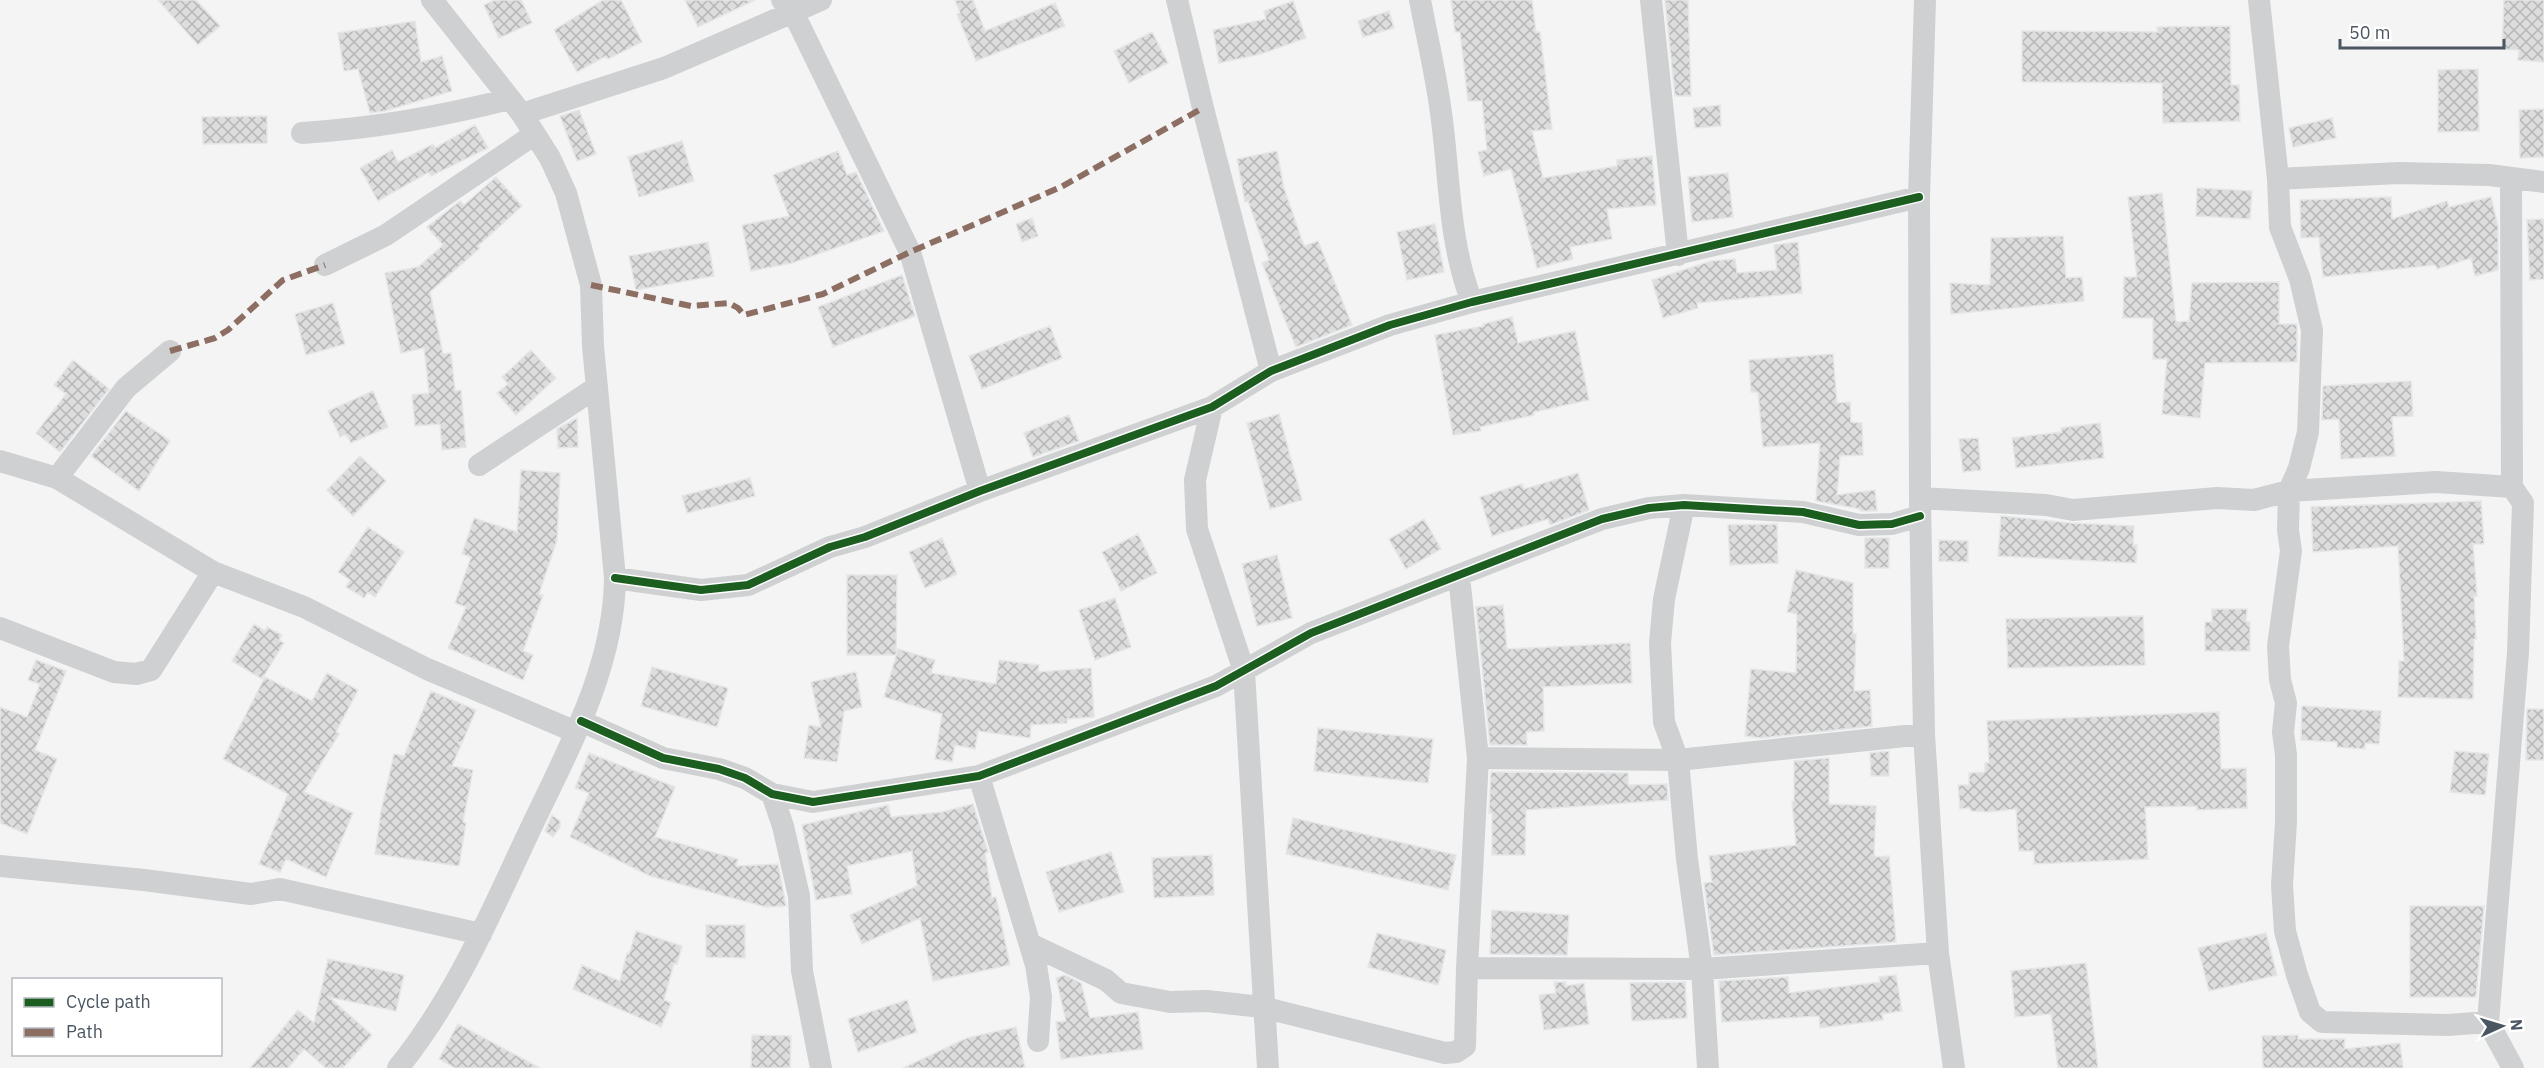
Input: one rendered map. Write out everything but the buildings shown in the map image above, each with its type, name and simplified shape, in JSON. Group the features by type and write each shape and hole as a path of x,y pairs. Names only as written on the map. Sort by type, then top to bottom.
{"street":[{"path":"398,1068 425,1034 453,990 579,726 607,648 614,609 615,578 597,387 591,285 566,193 550,158 535,134 432,0"},
{"path":"302,133 365,129 516,107 664,68 787,6 821,0"},
{"path":"1178,0 1203,108 1271,371"},
{"path":"1420,0 1441,110 1450,216 1464,282 1472,302"},
{"path":"1651,0 1678,255"},
{"path":"1925,0 1919,197 1920,507 1924,734 1938,953 1954,1068"},
{"path":"2259,0 2278,179 2280,227 2300,279 2312,330 2308,432 2299,468 2289,491 2288,530 2291,551 2278,646 2280,680 2286,703 2283,732 2286,755 2286,822 2282,885 2285,931 2310,1012 2322,1022 2448,1024 2488,1022"},
{"path":"787,6 910,252 980,491"},
{"path":"325,265 386,236 535,134"},
{"path":"2278,179 2399,173 2489,175 2544,182"},
{"path":"2511,179 2512,488 2523,503 2518,653 2488,1022 2513,1068"},
{"path":"615,578 702,590 748,585 830,547 865,537 980,491 1212,407 1271,371 1390,325 1472,302 1919,197"},
{"path":"57,478 126,388 170,351"},
{"path":"478,465 597,387"},
{"path":"1212,407 1195,480 1197,529 1244,670 1262,1006 1268,1068"},
{"path":"0,461 57,478 213,572 304,607 427,669 663,758 719,768 745,778 772,794 813,802 979,776 1216,686 1311,633 1602,519 1649,508 1684,505 1803,512 1859,525 1892,524 1920,507 2046,505 2073,510 2217,498 2254,500 2289,491 2436,482 2512,488"},
{"path":"1684,505 1664,599 1660,643 1664,722 1678,760 1687,859 1702,969 1707,1068"},
{"path":"0,628 114,672 136,674 151,670 213,572"},
{"path":"1030,944 1106,980 1121,993 1170,1002 1207,1001 1262,1006 1445,1053 1456,1052 1465,1046 1478,758 1459,576"},
{"path":"1478,758 1678,760 1924,734"},
{"path":"979,776 1030,944 1041,997 1038,1041"},
{"path":"772,794 783,826 799,896 802,971 821,1068"},
{"path":"0,866 144,880 251,894 280,889 481,934"},
{"path":"1467,968 1702,969 1938,953"}],"marked path":[{"path":"591,285 691,306 729,303 744,315 823,294 910,252 1061,187 1203,108"},
{"path":"170,351 215,338 228,330 283,280 325,265"}],"cycle path":[{"path":"615,578 701,590 748,585 830,547 865,537 980,491 1212,407 1271,371 1390,325 1472,302 1919,197"},
{"path":"581,721 663,758 719,769 745,778 772,794 813,802 979,776 1216,686 1311,633 1602,519 1649,508 1684,505 1803,512 1859,525 1892,524 1920,516"}]}
